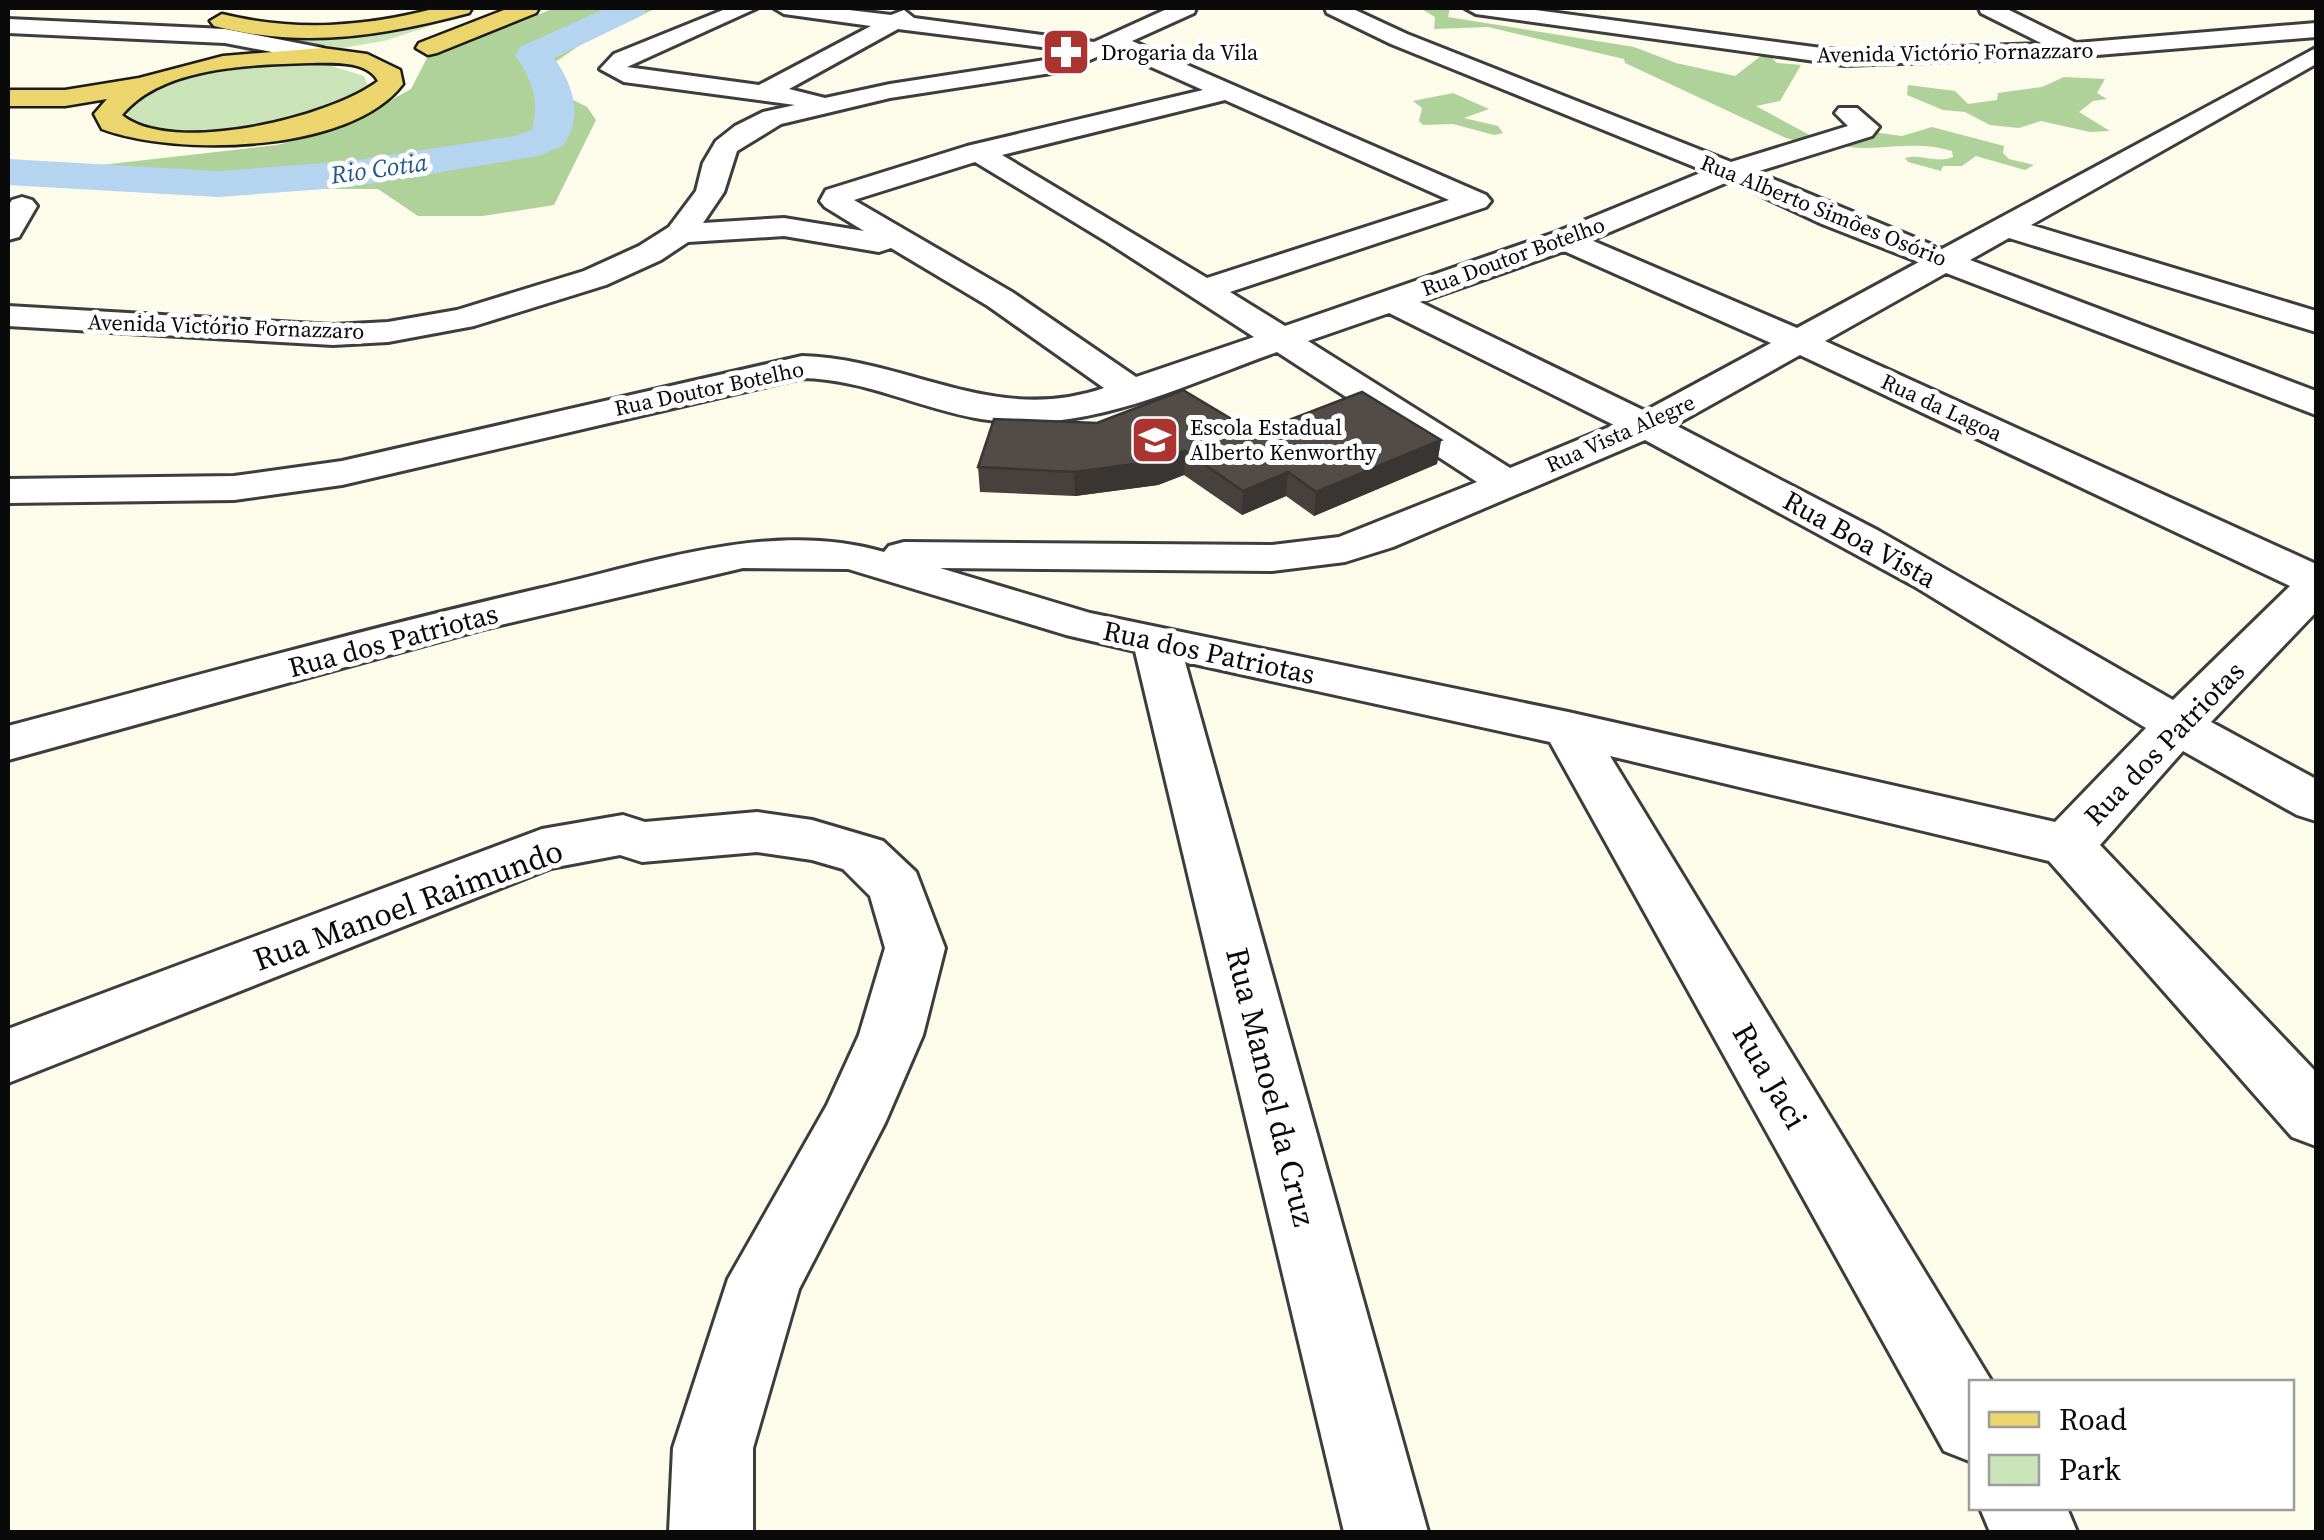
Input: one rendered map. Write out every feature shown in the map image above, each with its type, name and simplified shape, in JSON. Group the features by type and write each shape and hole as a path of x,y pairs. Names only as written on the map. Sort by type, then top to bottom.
{"main road":[{"path":"226,17 281,35 317,34 386,26 461,8"},
{"path":"8,98 80,96 236,62 326,55 412,36 492,8"},
{"path":"8,112 112,123 146,136 174,138 278,130 365,104 390,84 398,64 528,8"},
{"path":"326,55 380,66 391,76"},
{"path":"112,123 108,114 114,104 160,80"}],"street":[{"path":"746,8 612,69 624,75 828,103"},
{"path":"784,8 1108,45 1230,91 1476,202 1202,290"},
{"path":"762,93 923,8"},
{"name":"Rua Alberto Simões Osório","path":"1335,8 1414,46 1730,171 1832,218 2316,404"},
{"name":"Avenida Victório Fornazzaro","path":"1476,8 1632,26 1803,56 1872,58 2074,50 2316,28"},
{"path":"1989,8 2074,50"},
{"name":"Avenida Victório Fornazzaro","path":"8,316 332,335 388,332 462,319 595,278 650,253 680,233 710,192 717,163 726,147 744,132 772,118 828,103 1052,66 1108,45 1170,10"},
{"path":"2280,13 2316,28"},
{"path":"8,26 226,17 326,55"},
{"path":"160,80 227,53 234,43 226,17"},
{"name":"Rua Vista Alegre","path":"851,556 1128,554 1272,558 1345,549 1646,426 2316,55"},
{"path":"1133,392 1000,298 836,201 836,196 977,152 1230,91"},
{"name":"Rua Doutor Botelho","path":"8,491 281,484 802,367 850,369 963,404 1009,412 1081,409 1564,240 1730,171 1866,127 1848,113"},
{"path":"977,152 1118,235 1506,483"},
{"path":"2009,228 2316,322"},
{"path":"680,233 812,229 920,251"},
{"name":"Rua da Lagoa","path":"1564,240 1888,381 2316,583"},
{"name":"Rua Boa Vista","path":"1390,300 1646,426 1931,577 2176,727 2316,802"},
{"path":"1082,624 1128,554"},
{"name":"Rua dos Patriotas","path":"8,744 472,618 743,555 851,556 1082,624 1568,728 2067,845 2316,583"},
{"name":"Rua Manoel da Cruz","path":"1156,641 1386,1532"},
{"name":"Rua Jaci","path":"1568,728 1969,1418"},
{"name":"Rua Manoel Raimundo","path":"8,1056 542,849 623,835 642,842 757,832 812,840 863,855 896,887 915,948 891,1035 860,1106 765,1280 713,1448 711,1532"},
{"path":"2067,845 2316,1116"},
{"path":"2021,1510 2035,1532"}],"green space":[{"path":"555,8 657,8 593,36 531,79 587,107 596,120 554,205 483,216 418,216 378,189 294,189 101,165 277,145 339,129 411,89 427,58"},
{"path":"1420,8 1450,8 1448,17 1634,47 1676,63 1735,76 1766,52 1777,63 1801,65 1780,101 1756,106 1817,139 1805,143 1786,138 1625,63 1624,59 1488,27 1434,29 1435,17"},
{"path":"448,20 384,41 324,51 263,39 368,34"},
{"path":"297,63 328,65 364,76 368,85 350,100 324,112 257,127 221,131 156,129 133,123 127,113 141,99 182,80 230,69"},
{"path":"2064,77 2105,79 2097,93 2107,99 2093,101 2079,112 2110,131 2090,132 2041,121 2019,128 1990,125 1965,112 1943,110 1907,95 1908,85 1955,91 1968,104 1997,100 1998,93 2042,87"},
{"path":"1453,93 1489,109 1464,118 1498,126 1503,133 1494,135 1453,124 1423,125 1419,121 1422,108 1413,101"},
{"path":"1932,127 2004,146 2003,153 2009,159 2034,165 2025,170 1976,156 1962,166 1943,166 1941,171 1905,158 1946,159 1953,157 1952,151 1920,146 1863,148 1832,144 1872,132 1902,136"}],"building":[{"path":"1183,390 1255,433 1362,392 1441,440 1316,492 1288,472 1243,491 1185,451 1158,461 1074,472 978,467 994,419 1097,423"}],"waterway":[{"name":"Rio Cotia","path":"8,172 218,184 351,174 523,147 549,137 555,115 551,84 533,55 631,8"}],"place":[{"name":"Drogaria da Vila","path":"1066,52"},
{"name":"Escola Estadual Alberto Kenworthy","path":"1155,440"}]}
